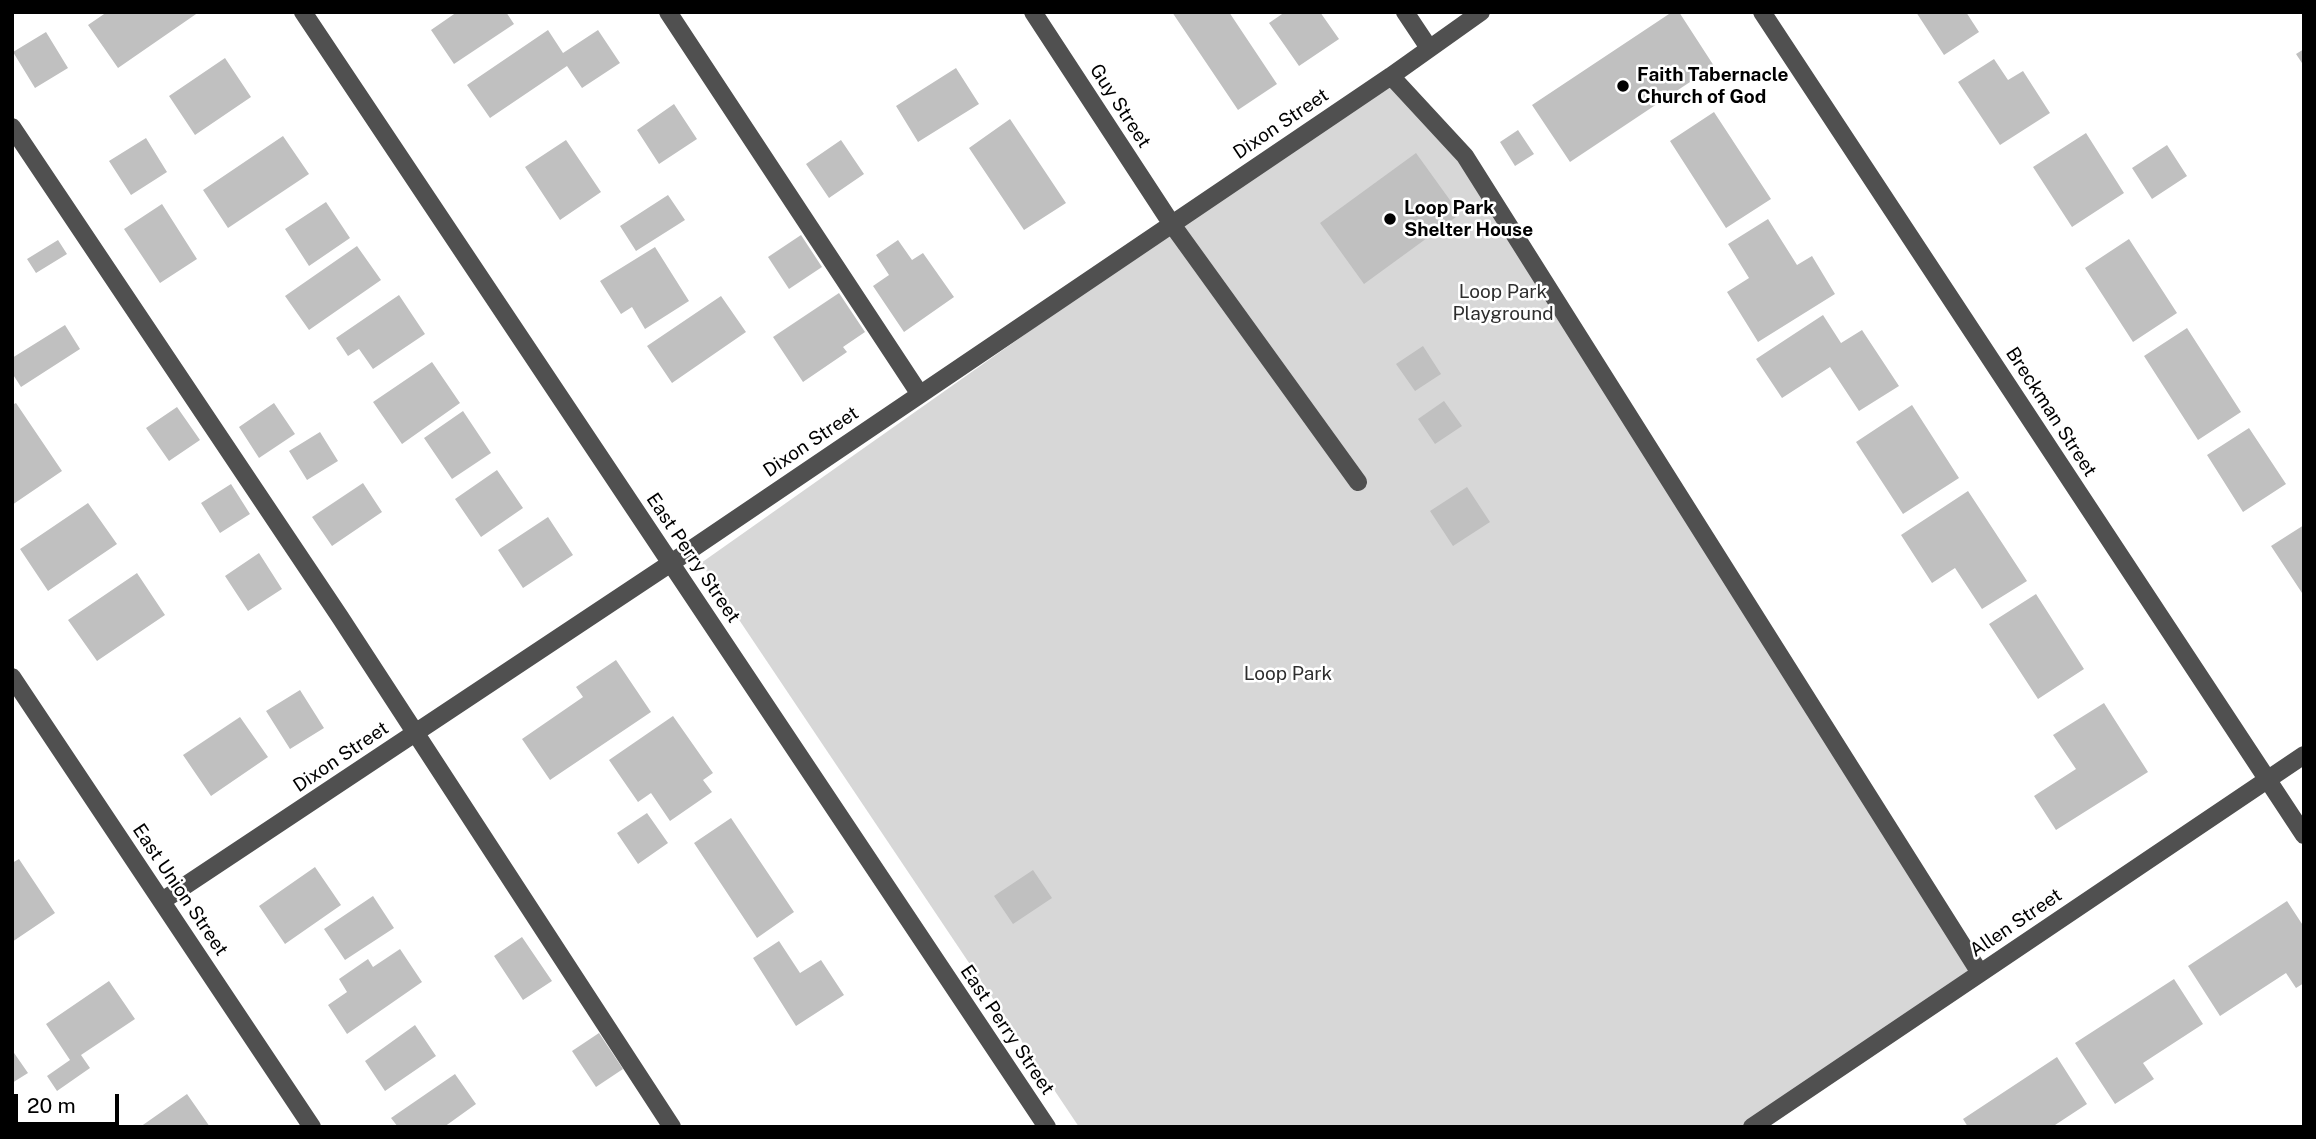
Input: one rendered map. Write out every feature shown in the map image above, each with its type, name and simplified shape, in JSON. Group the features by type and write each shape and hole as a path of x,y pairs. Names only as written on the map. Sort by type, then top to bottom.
{"street":[{"name":"East Perry Street","path":"303,12 1047,1127"},
{"path":"668,12 919,393"},
{"name":"Guy Street","path":"1033,12 1171,223 1358,482"},
{"path":"1405,12 1429,48"},
{"name":"Dixon Street","path":"162,901 671,563 1482,12"},
{"name":"Breckman Street","path":"1762,12 2304,835"},
{"path":"1391,76 1465,156 1980,973"},
{"path":"12,127 340,617 672,1127"},
{"name":"East Union Street","path":"12,677 312,1127"},
{"name":"Allen Street","path":"1752,1127 2304,755"}],"green space":[{"name":"Loop Park","path":"1391,76 1465,156 1980,973 1743,1127 1079,1127 701,563"}],"building":[{"path":"107,12 199,12 118,68 88,25"},
{"path":"457,12 506,12 514,24 454,64 431,30"},
{"path":"1172,12 1229,12 1277,84 1238,110"},
{"path":"1285,12 1320,12 1339,39 1299,66 1269,23"},
{"name":"Faith Tabernacle Church of God","path":"1672,12 1679,12 1714,66 1570,162 1532,105"},
{"path":"1916,12 1966,12 1979,32 1944,55"},
{"path":"548,30 563,53 598,30 620,63 582,88 567,66 490,118 467,85"},
{"path":"46,32 68,68 35,88 13,52"},
{"path":"2304,49 2304,66 2296,54"},
{"path":"225,58 251,97 195,135 169,96"},
{"path":"1994,59 2008,80 2023,71 2050,113 2000,145 1958,82"},
{"path":"956,68 979,104 918,142 896,106"},
{"path":"674,104 697,139 659,164 637,130"},
{"path":"1714,112 1771,199 1726,228 1670,141"},
{"path":"1010,119 1066,203 1024,230 969,148"},
{"path":"1518,130 1534,154 1515,166 1500,142"},
{"path":"2086,133 2124,193 2072,227 2033,167"},
{"path":"283,136 309,174 228,228 203,190"},
{"path":"146,138 167,172 131,195 109,161"},
{"path":"566,140 601,192 560,220 525,167"},
{"path":"841,140 864,174 829,198 806,164"},
{"path":"2167,145 2187,176 2152,199 2132,168"},
{"name":"Loop Park Shelter House","path":"1416,153 1460,214 1364,284 1320,223"},
{"path":"668,195 685,220 636,251 620,226"},
{"path":"326,202 350,238 309,266 285,229"},
{"path":"162,204 197,259 160,283 124,229"},
{"path":"1768,219 1797,265 1812,256 1835,294 1758,342 1727,292 1749,278 1728,244"},
{"path":"801,235 822,267 789,289 768,257"},
{"path":"2129,239 2177,313 2133,342 2085,268"},
{"path":"58,240 67,254 36,273 27,259"},
{"path":"898,240 912,260 923,253 954,297 904,332 873,286 889,275 876,255"},
{"path":"357,246 381,280 309,330 285,296"},
{"path":"655,247 689,301 645,329 632,307 621,314 600,281"},
{"path":"839,293 865,332 843,347 847,352 803,382 773,337"},
{"path":"399,295 425,334 373,369 359,349 348,356 336,338"},
{"path":"721,296 746,332 672,383 647,346"},
{"path":"1823,315 1841,343 1862,330 1899,386 1859,411 1830,367 1782,398 1756,359"},
{"path":"65,325 80,349 21,387 12,373 12,358"},
{"path":"2187,328 2241,412 2198,440 2144,356"},
{"path":"1423,346 1441,374 1415,391 1396,364"},
{"path":"432,362 460,403 402,444 373,402"},
{"path":"1444,401 1462,426 1435,444 1418,419"},
{"path":"16,403 62,471 12,505 12,405"},
{"path":"274,403 295,434 259,458 239,427"},
{"path":"1912,405 1959,478 1903,514 1856,442"},
{"path":"177,407 200,440 169,461 146,428"},
{"path":"463,411 491,453 452,479 424,438"},
{"path":"2249,428 2286,484 2243,512 2207,455"},
{"path":"320,432 338,461 307,480 289,451"},
{"path":"497,470 523,508 481,537 455,499"},
{"path":"363,483 382,512 332,546 312,517"},
{"path":"231,484 250,514 220,533 201,503"},
{"path":"1467,487 1490,522 1453,546 1430,511"},
{"path":"1968,491 2027,581 1982,609 1955,568 1932,583 1901,535"},
{"path":"88,503 117,544 48,591 20,549"},
{"path":"548,517 573,555 523,588 498,550"},
{"path":"2304,525 2304,596 2271,546"},
{"path":"259,553 282,589 248,611 225,576"},
{"path":"137,573 165,615 97,661 68,620"},
{"path":"2036,594 2084,669 2038,699 1989,624"},
{"path":"616,660 651,712 550,780 522,739 583,697 576,687"},
{"path":"300,690 324,728 290,749 266,711"},
{"path":"2104,703 2148,772 2056,830 2034,796 2076,769 2053,735"},
{"path":"673,716 713,773 703,780 712,792 670,821 651,793 638,802 609,760"},
{"path":"240,717 268,757 211,796 183,755"},
{"path":"647,813 668,843 638,864 617,833"},
{"path":"731,818 794,912 757,938 694,843"},
{"path":"19,859 55,913 12,942 12,863"},
{"path":"315,867 341,905 285,944 259,906"},
{"path":"1033,870 1052,898 1013,924 994,896"},
{"path":"373,896 394,928 345,960 324,929"},
{"path":"2287,901 2304,927 2304,983 2296,988 2286,973 2220,1016 2188,966"},
{"path":"522,937 552,981 523,1000 494,956"},
{"path":"779,941 800,973 821,960 844,995 796,1026 753,958"},
{"path":"400,949 422,982 347,1034 328,1005 347,992 339,979 368,959 373,967"},
{"path":"2174,979 2203,1024 2143,1063 2154,1079 2115,1104 2075,1043"},
{"path":"109,981 135,1019 81,1055 90,1068 57,1091 47,1076 70,1060 46,1024"},
{"path":"415,1025 436,1056 385,1091 365,1061"},
{"path":"599,1033 623,1069 596,1087 572,1051"},
{"path":"12,1050 28,1073 12,1083"},
{"path":"2057,1057 2087,1104 2052,1127 1968,1127 1963,1119"},
{"path":"455,1074 476,1104 444,1127 398,1127 391,1118"},
{"path":"187,1094 210,1127 140,1127"}],"place":[{"name":"Faith Tabernacle Church of God","path":"1623,86"},
{"name":"Loop Park Shelter House","path":"1390,219"}],"park label":[{"name":"Loop Park Playground","path":"1503,303"}]}
